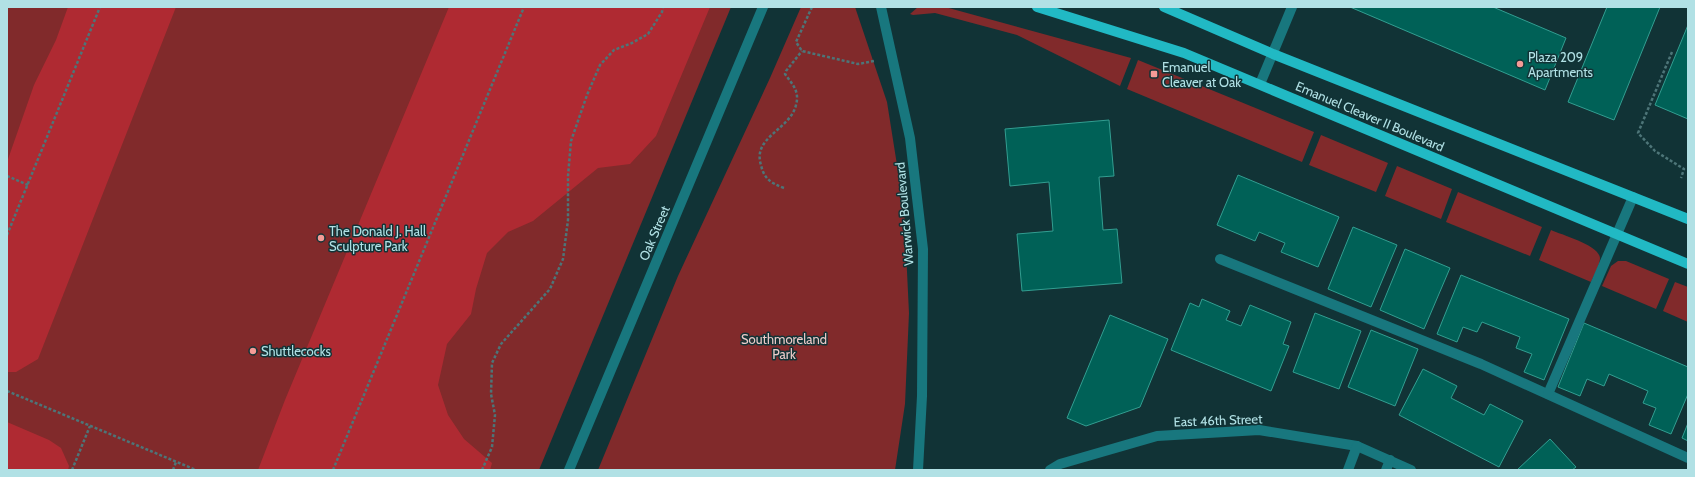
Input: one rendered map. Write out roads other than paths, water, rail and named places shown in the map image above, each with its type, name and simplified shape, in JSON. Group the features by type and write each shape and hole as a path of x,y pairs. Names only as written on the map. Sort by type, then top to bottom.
{"main road":[{"name":"Emanuel Cleaver II Boulevard","path":"1037,7 1184,53 1688,264"},
{"name":"Emanuel Cleaver II Boulevard","path":"1164,7 1273,54 1688,219"}],"street":[{"name":"Oak Street","path":"569,470 763,7"},
{"name":"Warwick Boulevard","path":"881,7 910,138 923,248 922,396 918,470"},
{"path":"1260,84 1292,7"},
{"path":"1548,394 1634,197"},
{"path":"1220,259 1481,364 1688,458"},
{"name":"East 46th Street","path":"1050,470 1060,464 1157,436 1259,430 1357,446 1411,470"},
{"path":"1348,470 1357,446"},
{"path":"1386,470 1390,460"}],"place":[{"name":"Plaza 209 Apartments","path":"1520,64"},
{"name":"Emanuel Cleaver at Oak","path":"1154,74"},
{"name":"The Donald J. Hall Sculpture Park","path":"321,238"},
{"name":"Shuttlecocks","path":"253,351"}],"park label":[{"name":"Southmoreland Park","path":"784,346"}]}
